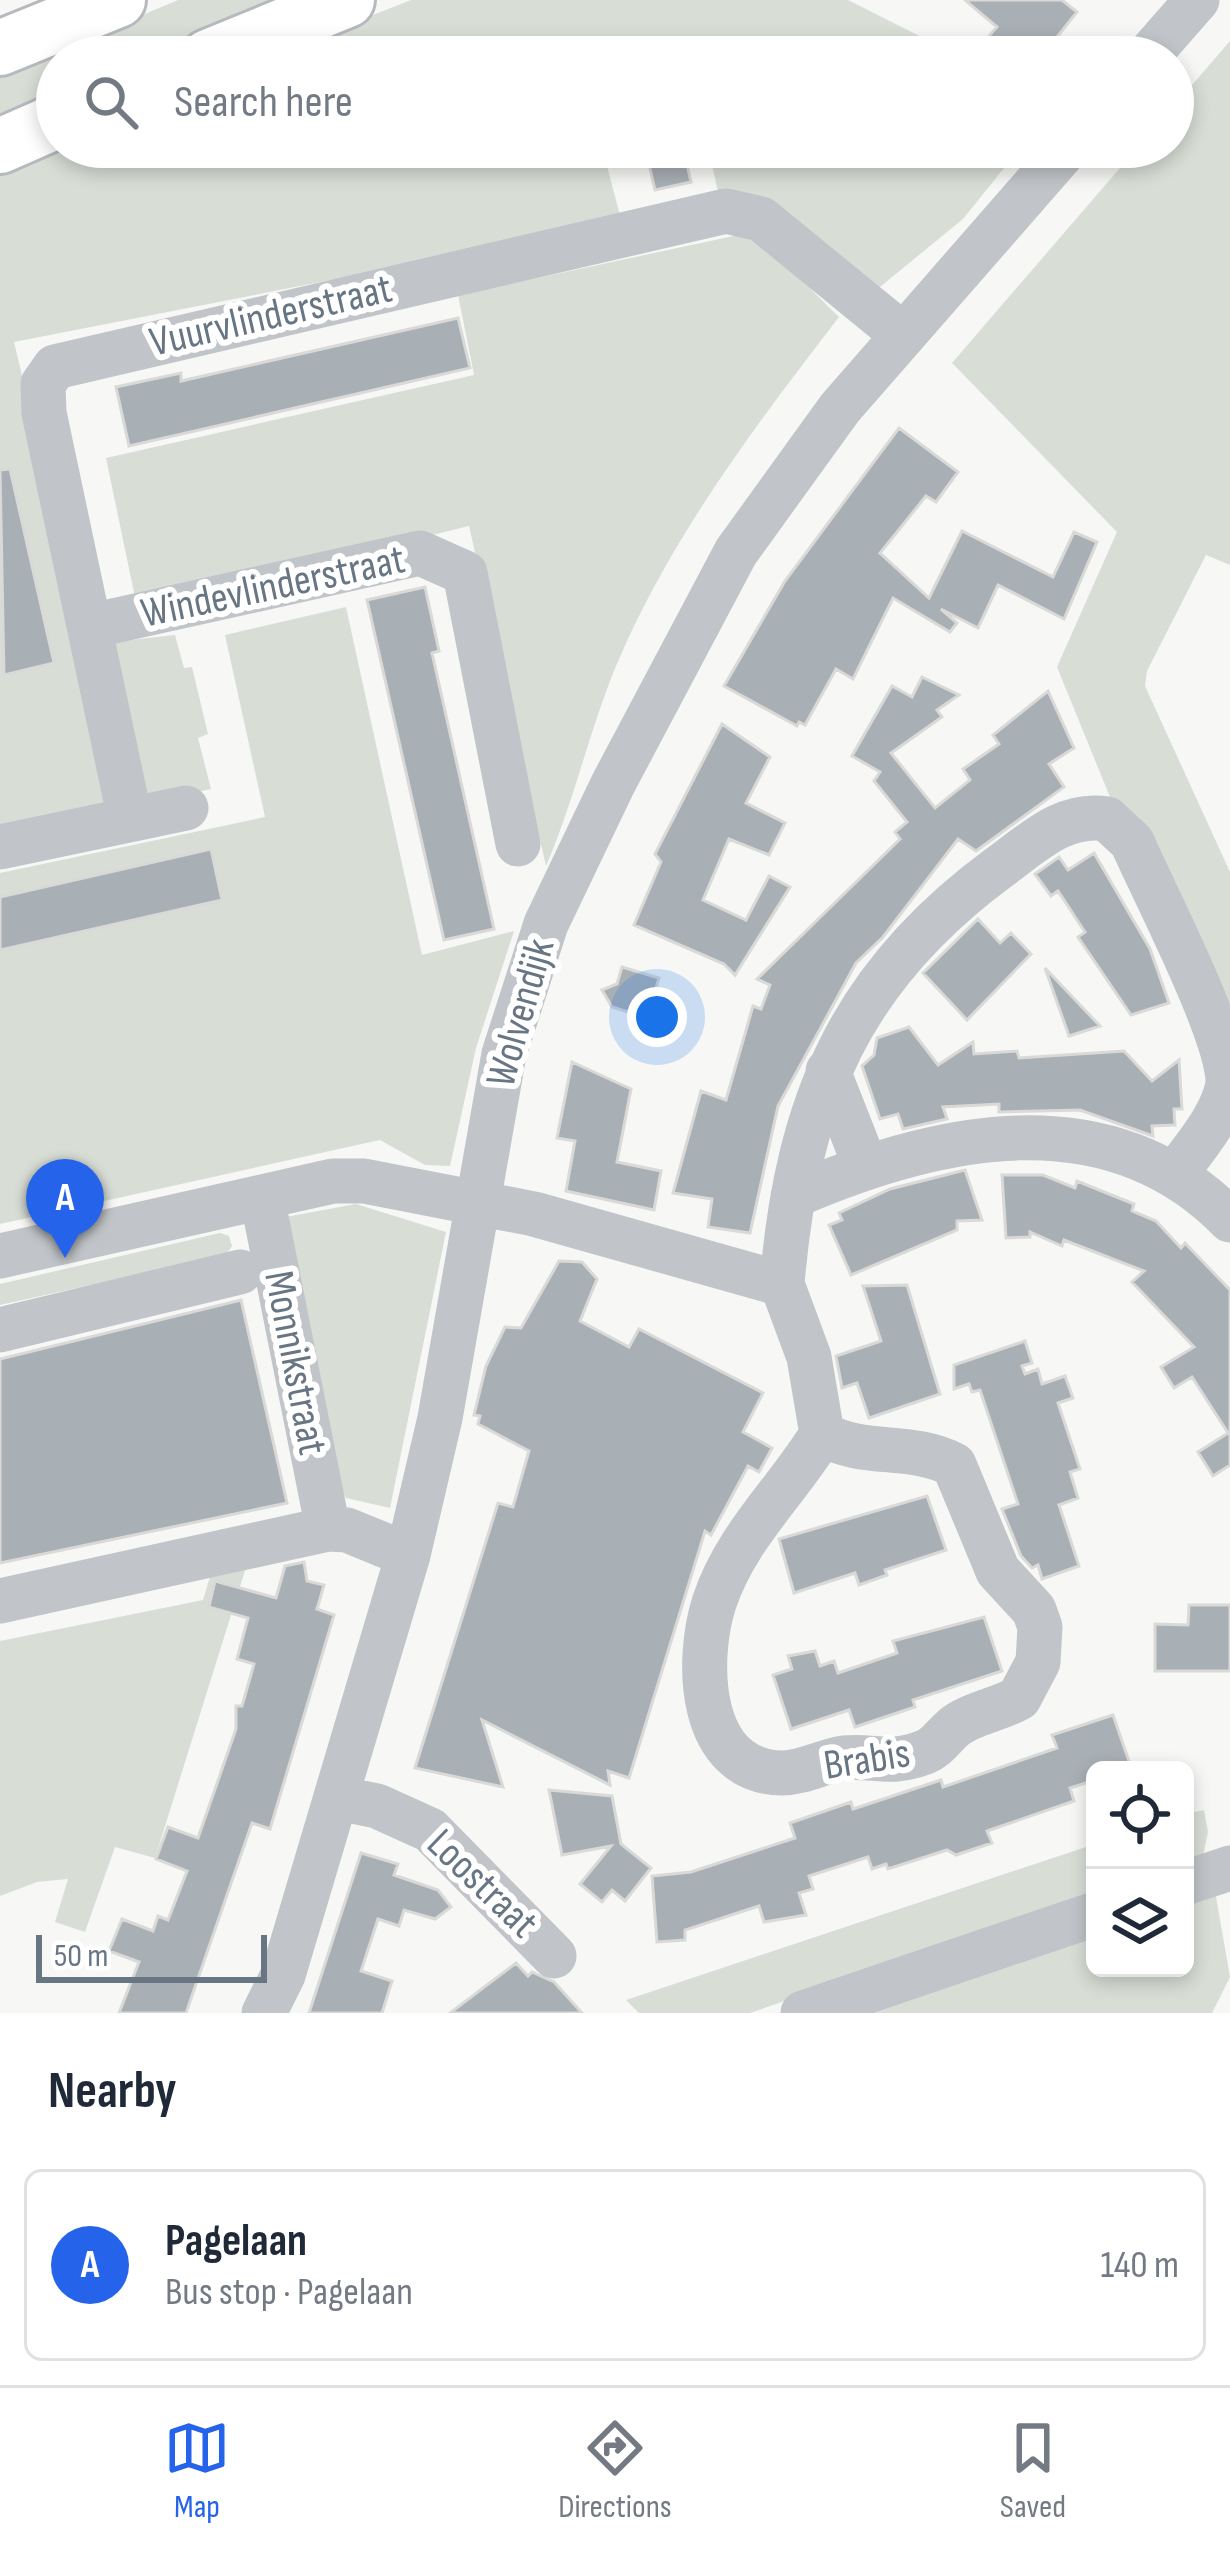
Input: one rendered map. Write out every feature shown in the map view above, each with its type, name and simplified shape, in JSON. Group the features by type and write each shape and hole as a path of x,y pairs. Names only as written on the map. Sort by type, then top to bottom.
{"main road":[{"path":"30,28 118,0"},
{"path":"259,36 347,0"},
{"path":"0,146 36,130"}],"street":[{"path":"1165,36 1197,0"},
{"name":"Wolvendijk","path":"264,2013 283,1975 408,1555 440,1418 504,1054 539,946 613,784 736,552 785,479 1050,168"},
{"name":"Vuurvlinderstraat","path":"130,819 44,413 44,384 55,367 726,211 760,219 903,335"},
{"name":"Windevlinderstraat","path":"91,626 420,553 465,573 518,844"},
{"path":"0,848 186,808"},
{"path":"822,1434 809,1357 782,1284 793,1196 828,1070 872,992 975,885 1069,820 1107,819 1132,842 1214,1019 1228,1068 1221,1106 1176,1173"},
{"path":"828,1070 865,1165"},
{"path":"793,1196 865,1165 959,1142 1016,1137 1108,1149 1176,1173 1230,1220"},
{"path":"0,1256 333,1180 364,1180 534,1214 782,1284"},
{"name":"Monnikstraat","path":"262,1197 328,1529"},
{"path":"0,1330 240,1272"},
{"name":"Brabis","path":"822,1434 863,1451 929,1452 954,1465 998,1570 1034,1610 1042,1645 1018,1698 964,1720 929,1751 885,1763 842,1758 778,1773 741,1757 712,1722 702,1669 705,1636 731,1559 749,1529 795,1480 822,1434"},
{"path":"0,1601 328,1529 347,1530 408,1555"},
{"name":"Loostraat","path":"338,1798 376,1806 430,1830 554,1956"},
{"path":"1194,1880 1230,1868"},
{"path":"803,2013 1086,1917"}],"shaded area":[{"path":"178,0 280,0 192,36 93,36"},
{"path":"411,0 848,0 919,36 320,36"},
{"path":"1230,41 1230,565 1206,555 1147,671 1145,686 1230,872 1230,1025 1132,816 1110,797 1057,667 1117,532 952,363 1120,168 1194,168 1194,83"},
{"path":"36,60 36,103 0,118 0,75"},
{"path":"36,158 36,168 608,168 622,223 14,342 87,645 175,635 184,668 192,667 208,734 198,738 211,789 0,833 0,174"},
{"path":"713,168 1004,168 963,219 875,291 720,201"},
{"path":"738,235 760,239 839,317 746,442 662,573 616,666 546,866 469,526 137,607 106,458 474,375 458,295"},
{"path":"346,607 422,955 514,931 476,1048 450,1166 425,1165 380,1140 0,1224 0,873 265,817 225,635"},
{"path":"356,1204 446,1232 390,1508 346,1498 340,1490 280,1218"},
{"path":"220,1233 229,1236 232,1246 226,1255 0,1305 0,1284"},
{"path":"252,1548 155,1858 115,1847 85,1932 55,1922 68,1879 37,1882 0,1896 0,1641 203,1600 216,1556"},
{"path":"1204,1810 1208,1832 1203,1856 1194,1860 1194,1812"},
{"path":"1086,1847 1086,1897 750,2013 639,2013 626,2000"},
{"path":"1215,1891 1230,1977 1212,2013 851,2013 1086,1933 1086,1977 1194,1977 1194,1898"}],"building":[{"path":"965,0 1062,0 1077,12 1058,36 989,36 997,27"},
{"path":"650,168 688,168 691,182 655,190"},
{"path":"458,318 470,368 129,446 116,387 181,373 181,381"},
{"path":"899,428 958,472 936,502 926,496 880,553 929,598 962,531 1053,577 1074,532 1097,542 1064,619 998,585 978,628 941,609 957,623 950,632 893,598 853,679 836,669 805,725 799,722 797,726 724,686 785,581"},
{"path":"10,469 54,663 4,675 0,470"},
{"path":"425,587 439,651 432,653 494,929 444,940 367,600"},
{"path":"922,677 959,695 937,710 942,717 891,753 935,808 970,780 963,769 999,744 993,735 1048,691 1074,748 1049,764 1064,787 976,851 958,839 883,937 856,963 778,1106 750,1233 708,1227 712,1199 673,1193 701,1091 726,1100 753,1006 761,1009 770,985 757,979 900,839 895,832 907,822 874,781 880,772 852,756 892,686 912,697"},
{"path":"722,724 770,757 746,803 785,823 769,855 729,839 703,900 746,920 769,876 790,887 735,975 724,964 634,925 661,862 655,854"},
{"path":"211,849 222,900 0,950 0,897"},
{"path":"1094,853 1150,949 1169,1003 1131,1015 1078,937 1085,932 1058,891 1051,896 1035,874 1059,857 1068,870"},
{"path":"978,919 1000,943 1011,933 1031,954 967,1020 923,973"},
{"path":"622,967 659,978 647,1018 612,1007 602,990 617,984"},
{"path":"1045,968 1100,1026 1069,1036"},
{"path":"909,1027 938,1065 973,1042 974,1054 1017,1051 1019,1058 1124,1051 1152,1081 1179,1060 1182,1109 1174,1109 1175,1125 1152,1126 1153,1136 1080,1110 999,1112 999,1104 943,1107 947,1119 903,1129 898,1114 880,1119 862,1066 874,1055 877,1038"},
{"path":"572,1062 631,1089 617,1162 661,1171 654,1210 566,1191 575,1141 557,1138"},
{"path":"965,1170 982,1220 957,1221 957,1230 851,1275 829,1225 842,1220 839,1213 890,1189"},
{"path":"1002,1175 1043,1175 1075,1188 1077,1181 1134,1204 1132,1211 1156,1221 1181,1248 1185,1243 1230,1290 1230,1465 1213,1476 1198,1452 1228,1433 1192,1377 1174,1388 1161,1367 1194,1347 1132,1282 1144,1271 1064,1240 1062,1246 1030,1232 1030,1237 1006,1238"},
{"path":"559,1261 582,1262 597,1279 580,1321 629,1347 639,1329 763,1393 743,1432 772,1448 759,1472 748,1466 711,1535 705,1531 629,1778 608,1771 610,1785 482,1720 503,1787 415,1768 498,1503 513,1507 529,1451 478,1424 480,1416 474,1415 486,1366 505,1327 521,1328"},
{"path":"907,1285 940,1394 869,1418 857,1383 842,1388 836,1356 881,1341 863,1286"},
{"path":"241,1300 287,1503 0,1563 0,1359"},
{"path":"1025,1341 1032,1363 1022,1366 1025,1374 1038,1369 1042,1384 1065,1376 1073,1398 1058,1403 1080,1469 1070,1472 1078,1498 1059,1505 1079,1566 1042,1579 1038,1565 1032,1568 1021,1556 1002,1509 1018,1504 980,1390 972,1392 969,1384 954,1389 954,1365"},
{"path":"927,1496 946,1550 885,1570 887,1575 859,1585 855,1573 794,1593 779,1539"},
{"path":"304,1562 307,1581 324,1585 317,1609 334,1615 270,1829 252,1823 186,2013 119,2013 139,1962 109,1951 122,1919 153,1931 158,1916 168,1920 187,1871 156,1859 168,1827 198,1838 236,1729 236,1706 242,1706 254,1664 237,1659 248,1618 209,1607 215,1581 276,1598 285,1566"},
{"path":"1189,1605 1230,1605 1230,1671 1155,1671 1155,1624 1188,1625"},
{"path":"984,1617 1002,1671 913,1700 915,1707 855,1727 849,1710 791,1729 773,1675 792,1669 788,1656 815,1651 820,1666 834,1661 838,1673 897,1653 893,1641"},
{"path":"1113,1715 1129,1761 1086,1761 1086,1783 1070,1788 1074,1801 987,1831 992,1843 956,1855 947,1850 888,1869 886,1864 872,1869 868,1857 809,1876 813,1889 799,1893 806,1915 764,1922 759,1906 685,1930 685,1940 657,1942 652,1876 691,1872 795,1838 790,1823 851,1802 853,1809 941,1780 943,1787 1057,1748 1052,1735"},
{"path":"549,1790 612,1796 621,1844 651,1868 625,1901 612,1890 602,1902 580,1884 611,1846 562,1855"},
{"path":"361,1853 398,1864 394,1875 438,1890 451,1907 435,1919 404,1910 399,1926 378,1919 361,1971 392,1981 382,2013 309,2013"},
{"path":"516,1963 528,1976 532,1972 554,1982 582,2013 450,2013"}],"place":[{"name":"Pagelaan","path":"65,1258"}]}
